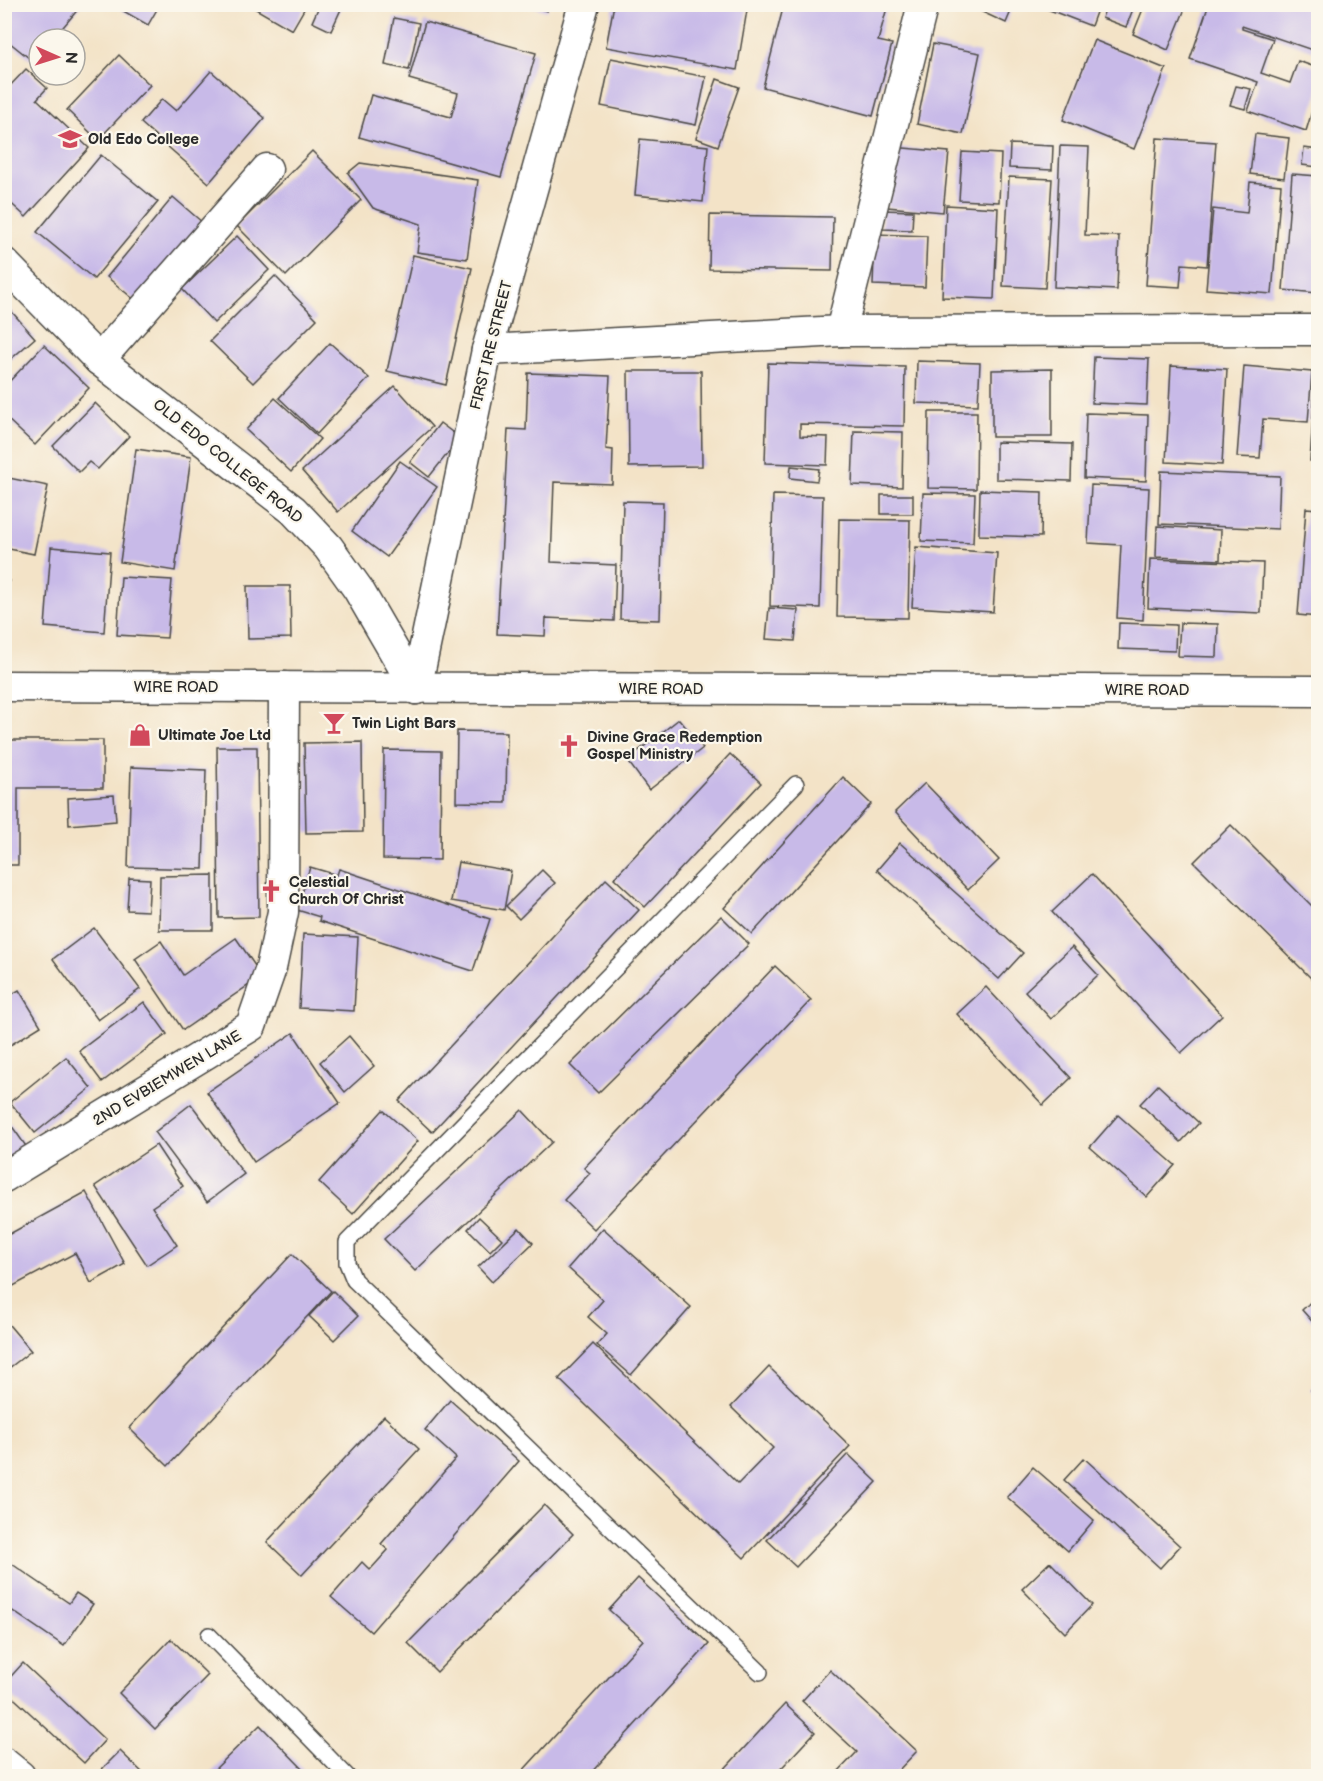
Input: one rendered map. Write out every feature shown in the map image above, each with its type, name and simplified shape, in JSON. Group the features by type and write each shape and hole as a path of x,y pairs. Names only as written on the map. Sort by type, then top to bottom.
{"street":[{"name":"FIRST IRE STREET","path":"416,689 487,350 584,4"},
{"path":"841,331 923,4"},
{"path":"99,360 267,169"},
{"name":"OLD EDO COLLEGE ROAD","path":"4,263 99,360 293,510 328,547 358,589 416,689"},
{"path":"487,350 841,331 1318,330"},
{"name":"WIRE ROAD","path":"4,686 1318,691"},
{"name":"2ND EVBIEMWEN LANE","path":"4,1178 251,1026 271,968 283,912 284,687"},
{"path":"4,1763 20,1776"}],"lane":[{"path":"760,1672 354,1280 347,1263 347,1242 796,784"},
{"path":"209,1635 347,1776"}],"building":[{"path":"13,4 77,4 80,7 63,27 27,27 27,56 4,38 4,15"},
{"path":"111,4 160,4 148,25"},
{"path":"247,4 307,4 292,30"},
{"path":"320,4 337,4 342,7 331,31 312,22"},
{"path":"524,4 549,4 547,11"},
{"path":"614,4 748,4 737,70 606,47"},
{"path":"784,4 888,4 878,41 892,44 873,116 763,87"},
{"path":"965,4 1014,4 1006,23"},
{"path":"1049,4 1099,4 1091,26 1047,9"},
{"path":"1107,4 1135,4 1126,27 1102,18"},
{"path":"1145,4 1187,4 1168,50 1133,34"},
{"path":"1209,4 1318,4 1318,52 1242,26 1242,29 1273,39 1261,73 1290,83 1298,61 1318,68 1318,92 1306,131 1248,111 1258,82 1190,59"},
{"path":"394,18 419,23 409,70 385,65"},
{"path":"425,22 536,53 501,177 359,137 371,95 451,117 458,93 409,79"},
{"path":"1094,40 1166,69 1134,149 1063,120"},
{"path":"933,44 980,53 963,134 917,124"},
{"path":"119,55 150,85 98,140 67,110"},
{"path":"611,58 706,77 696,125 601,106"},
{"path":"26,69 27,87 47,88 37,99 89,148 26,217 4,197 4,92"},
{"path":"211,71 265,118 209,183 141,123 162,99 176,111"},
{"path":"717,79 739,87 718,146 696,138"},
{"path":"1236,86 1251,89 1245,109 1230,105"},
{"path":"1255,134 1289,138 1284,178 1250,174"},
{"path":"1157,138 1216,142 1207,266 1182,264 1180,287 1146,285"},
{"path":"640,139 708,146 703,202 635,195"},
{"path":"1010,144 1053,146 1052,170 1009,168"},
{"path":"1060,146 1089,147 1085,235 1119,236 1117,290 1054,287"},
{"path":"892,147 949,152 943,212 887,207"},
{"path":"1304,148 1318,150 1318,167 1302,165"},
{"path":"312,151 361,200 286,276 237,226"},
{"path":"962,152 1001,154 999,202 959,200"},
{"path":"101,155 158,202 94,279 37,232"},
{"path":"360,163 478,180 467,259 417,252 421,224 373,208 348,173"},
{"path":"1292,174 1318,176 1318,293 1283,290"},
{"path":"1009,177 1052,179 1045,288 1003,286"},
{"path":"1250,182 1281,185 1272,294 1206,289 1213,209 1247,213"},
{"path":"173,197 203,223 137,302 107,277"},
{"path":"946,205 998,208 994,299 942,297"},
{"path":"882,210 913,211 912,230 882,229"},
{"path":"710,215 833,217 832,271 709,269"},
{"path":"875,234 927,236 925,287 873,285"},
{"path":"237,236 269,270 214,323 182,289"},
{"path":"413,255 472,268 446,385 387,371"},
{"path":"275,276 317,319 253,383 210,341"},
{"path":"4,303 35,338 4,365"},
{"path":"330,343 369,378 317,434 279,398"},
{"path":"44,345 89,388 35,445 4,416 4,387"},
{"path":"1094,357 1149,359 1147,405 1092,403"},
{"path":"917,361 980,363 978,405 916,403"},
{"path":"768,363 905,367 904,426 800,424 800,436 828,437 827,465 765,463"},
{"path":"1171,366 1227,369 1222,465 1166,462"},
{"path":"1244,366 1312,372 1308,422 1263,419 1260,458 1237,457"},
{"path":"1052,369 1052,437 992,437 992,370"},
{"path":"628,371 701,371 702,466 629,467"},
{"path":"1316,371 1318,371 1318,461 1310,461"},
{"path":"528,373 610,376 606,449 613,450 612,484 554,482 551,562 616,565 614,621 546,618 545,636 497,634 508,429 526,430"},
{"path":"395,386 432,427 338,512 302,471"},
{"path":"275,398 320,439 291,472 246,430"},
{"path":"95,403 129,436 98,469 89,462 79,472 53,446"},
{"path":"929,412 977,412 976,489 928,488"},
{"path":"1086,413 1148,415 1146,481 1084,478"},
{"path":"440,423 460,438 429,477 410,462"},
{"path":"854,431 903,432 902,487 852,485"},
{"path":"996,442 1072,444 1071,481 996,479"},
{"path":"136,449 191,457 175,571 120,562"},
{"path":"400,461 437,487 387,557 352,531"},
{"path":"791,466 819,469 817,481 790,478"},
{"path":"1161,471 1280,476 1278,529 1159,524"},
{"path":"4,477 48,486 34,554 4,548"},
{"path":"1091,485 1149,488 1143,620 1117,618 1121,545 1088,543"},
{"path":"980,490 1042,492 1041,537 979,535"},
{"path":"923,493 975,494 973,543 921,541"},
{"path":"773,495 823,496 820,608 770,606"},
{"path":"881,495 913,495 913,514 881,514"},
{"path":"623,501 663,502 660,620 620,619"},
{"path":"1306,508 1318,509 1318,617 1298,615"},
{"path":"839,519 910,520 908,618 837,617"},
{"path":"1157,526 1221,530 1220,560 1156,557"},
{"path":"51,547 110,552 104,632 45,627"},
{"path":"916,547 997,553 993,612 912,607"},
{"path":"1150,559 1263,563 1261,613 1148,608"},
{"path":"121,577 172,580 167,638 117,635"},
{"path":"4,581 9,581 6,607 4,607"},
{"path":"247,586 290,586 291,638 248,639"},
{"path":"769,608 798,610 795,641 766,639"},
{"path":"1119,623 1176,625 1175,651 1118,649"},
{"path":"1180,623 1218,624 1217,657 1178,656"},
{"path":"679,719 703,748 649,790 627,760"},
{"path":"457,731 507,732 506,803 456,802"},
{"path":"4,740 103,740 103,788 18,788 18,865 4,865"},
{"path":"362,742 363,832 306,833 304,743"},
{"path":"217,747 257,747 259,917 219,918"},
{"path":"384,750 441,751 440,860 383,859"},
{"path":"730,754 761,783 645,907 614,878"},
{"path":"131,767 206,770 203,869 128,867"},
{"path":"843,777 871,804 752,934 724,908"},
{"path":"925,783 999,860 968,890 895,812"},
{"path":"114,795 116,821 69,825 68,798"},
{"path":"1231,825 1318,912 1318,985 1194,862"},
{"path":"900,843 1023,953 999,979 877,870"},
{"path":"458,862 511,871 504,910 451,901"},
{"path":"310,867 337,875 339,869 490,919 473,971 319,921 320,917 297,910"},
{"path":"542,870 555,883 519,919 506,906"},
{"path":"1092,874 1222,1015 1181,1053 1052,912"},
{"path":"213,875 213,930 159,930 160,876"},
{"path":"129,878 150,879 148,911 127,910"},
{"path":"606,879 639,910 432,1132 399,1101"},
{"path":"721,916 749,944 598,1093 570,1065"},
{"path":"94,928 140,989 98,1020 53,959"},
{"path":"303,934 358,937 354,1011 299,1008"},
{"path":"236,938 262,976 183,1030 135,959 161,941 183,975"},
{"path":"1072,947 1098,975 1051,1019 1025,991"},
{"path":"775,966 811,1000 594,1229 564,1200 590,1173 584,1168"},
{"path":"986,987 1071,1078 1043,1105 957,1014"},
{"path":"19,990 41,1026 4,1049 4,999"},
{"path":"144,1002 167,1034 102,1082 79,1051"},
{"path":"293,1033 340,1103 254,1162 207,1092"},
{"path":"349,1036 374,1066 345,1092 320,1062"},
{"path":"66,1057 91,1088 35,1133 10,1102"},
{"path":"1158,1085 1199,1123 1181,1142 1140,1104"},
{"path":"191,1104 244,1174 207,1202 155,1132"},
{"path":"383,1110 418,1141 353,1214 319,1182"},
{"path":"522,1110 552,1142 415,1271 384,1239"},
{"path":"4,1115 28,1149 4,1166"},
{"path":"1118,1115 1175,1165 1147,1197 1090,1147"},
{"path":"156,1145 183,1186 152,1207 177,1245 147,1265 95,1186"},
{"path":"86,1192 125,1264 91,1283 75,1253 4,1291 4,1237"},
{"path":"479,1217 502,1239 490,1251 468,1229"},
{"path":"519,1228 533,1243 492,1282 478,1267"},
{"path":"603,1228 691,1307 631,1375 597,1345 607,1334 588,1317 603,1300 568,1268"},
{"path":"292,1254 331,1291 168,1466 129,1428"},
{"path":"333,1291 358,1316 334,1340 309,1316"},
{"path":"1318,1295 1318,1328 1302,1310"},
{"path":"4,1319 31,1351 4,1372"},
{"path":"593,1344 738,1484 773,1448 731,1407 769,1367 850,1446 744,1558 559,1379"},
{"path":"1318,1382 1318,1398 1311,1390"},
{"path":"450,1400 519,1461 371,1632 331,1597 362,1562 370,1570 388,1550 381,1544 456,1458 425,1430"},
{"path":"384,1416 419,1449 302,1575 267,1542"},
{"path":"848,1454 877,1482 796,1567 767,1540"},
{"path":"1084,1458 1180,1546 1160,1568 1064,1480"},
{"path":"1033,1467 1094,1520 1068,1551 1007,1497"},
{"path":"544,1505 573,1534 437,1672 408,1643"},
{"path":"9,1562 69,1603 76,1593 93,1604 64,1646 4,1605 4,1569"},
{"path":"1050,1562 1092,1605 1065,1633 1022,1589"},
{"path":"638,1578 709,1644 588,1776 518,1776 643,1640 609,1610"},
{"path":"171,1639 208,1675 155,1729 119,1693"},
{"path":"23,1663 105,1740 84,1763 4,1689 4,1684"},
{"path":"830,1670 917,1751 893,1776 834,1776 857,1752 802,1701"},
{"path":"785,1704 815,1732 774,1776 718,1776"},
{"path":"260,1725 303,1769 296,1776 208,1776"},
{"path":"120,1751 146,1776 109,1776 102,1769"}],"place":[{"name":"Old Edo College","path":"70,139"},
{"name":"Twin Light Bars","path":"334,723"},
{"name":"Ultimate Joe Ltd","path":"140,735"},
{"name":"Divine Grace Redemption Gospel Ministry","path":"569,746"},
{"name":"Celestial Church Of Christ","path":"271,891"}]}
